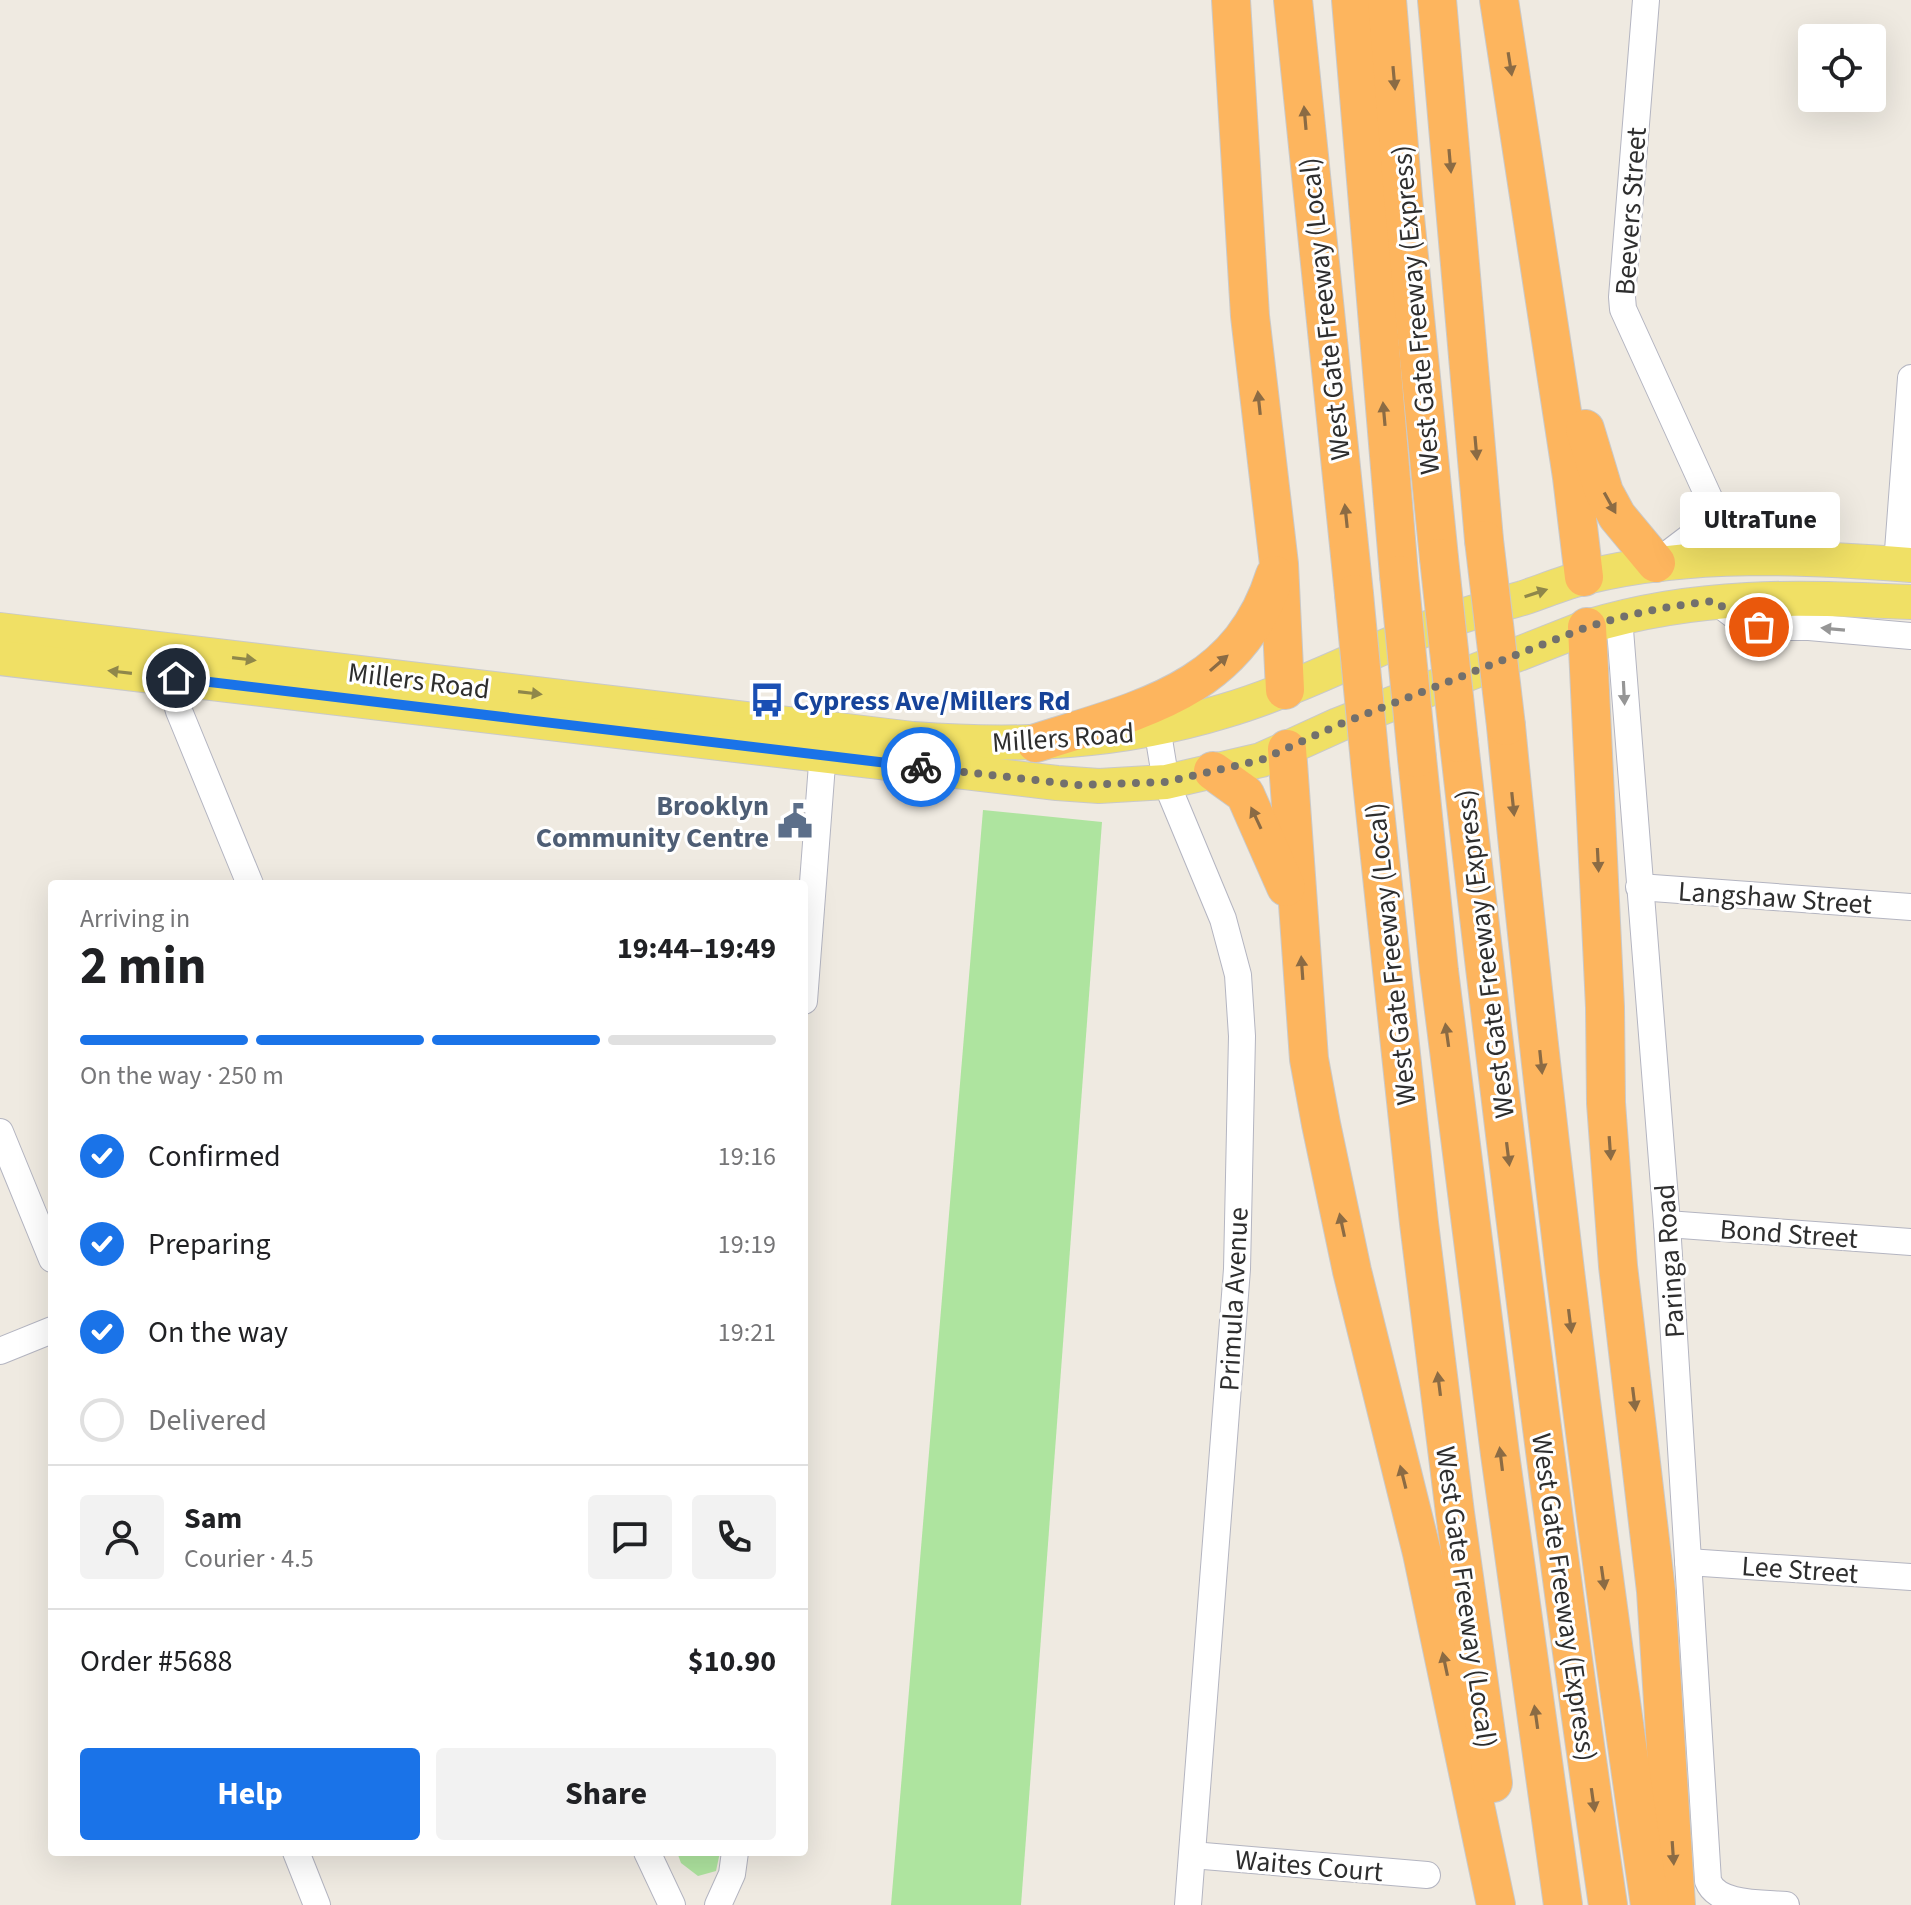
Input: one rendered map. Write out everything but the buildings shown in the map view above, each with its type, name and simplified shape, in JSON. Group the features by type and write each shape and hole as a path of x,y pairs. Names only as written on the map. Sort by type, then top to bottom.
{"highway":[{"path":"1231,0 1250,316 1279,564 1285,690"},
{"name":"West Gate Freeway (Local)","path":"1293,0 1424,1269 1511,1905"},
{"name":"West Gate Freeway (Express)","path":"1351,0 1399,575 1439,971 1500,1454 1563,1905"},
{"name":"West Gate Freeway (Express)","path":"1387,0 1439,558 1493,1037 1566,1611 1608,1905"},
{"path":"1437,0 1484,540 1524,910 1580,1400 1650,1905"},
{"path":"1499,0 1572,477 1584,577"},
{"path":"1520,129 1580,415 1604,492 1617,516 1656,563"},
{"path":"1036,743 1154,717 1234,648 1266,604 1279,564"},
{"path":"1603,622 1607,1118 1618,1266 1656,1591 1676,1905"},
{"path":"1287,749 1309,1059 1352,1271 1422,1553 1496,1905"},
{"path":"1213,771 1245,794 1298,915"}],"main road":[{"name":"Millers Road","path":"1154,717 1226,711 1285,690 1434,625 1584,577 1656,563 1767,557 1904,565"},
{"path":"1584,577 1603,622"},
{"name":"Millers Road","path":"0,630 177,665 824,742 1057,783 1099,786 1166,782 1261,760 1338,725 1603,622 1669,606 1766,597 1911,602"},
{"name":"Millers Road","path":"0,658 177,665"},
{"path":"1285,690 1287,749"},
{"name":"Millers Road","path":"824,742 1036,743"}],"street":[{"name":"Beevers Street","path":"1646,0 1623,309 1710,500 1731,532 1767,557"},
{"path":"1904,565 1911,378"},
{"path":"1656,563 1702,528 1710,500"},
{"path":"1715,601 1735,616 1759,627 1809,627 1911,636"},
{"name":"Paringa Road","path":"1603,622 1629,770 1639,887 1667,1224 1708,1881 1712,1892 1723,1901 1786,1905"},
{"path":"177,665 179,711 248,880"},
{"name":"Primula Avenue","path":"1154,717 1166,782 1223,919 1238,975 1242,1036 1237,1269 1188,1905"},
{"path":"808,949 824,742"},
{"name":"Langshaw Street","path":"1639,887 1911,907"},
{"path":"0,1132 48,1249"},
{"name":"Bond Street","path":"1667,1224 1911,1242"},
{"path":"0,1351 48,1332"},
{"name":"Lee Street","path":"1688,1562 1911,1577"},
{"name":"Waites Court","path":"1192,1855 1427,1875"},
{"path":"298,1856 317,1905"},
{"path":"649,1856 672,1905"},
{"path":"718,1905 732,1874 734,1856"}],"green space":[{"path":"983,810 1102,822 1021,1905 891,1905"},
{"path":"678,1856 719,1856 716,1871 698,1876 681,1863"}],"way so far":[{"path":"921,767 1078,785 1166,782 1261,760 1338,725 1619,617 1669,606 1715,601 1735,616 1759,627"}],"place":[{"name":"UltraTune","path":"1759,627"},
{"name":"Cypress Ave/Millers Rd","path":"767,700"},
{"name":"Brooklyn Community Centre","path":"795,821"}],"route":[{"path":"176,678 921,767"}]}
